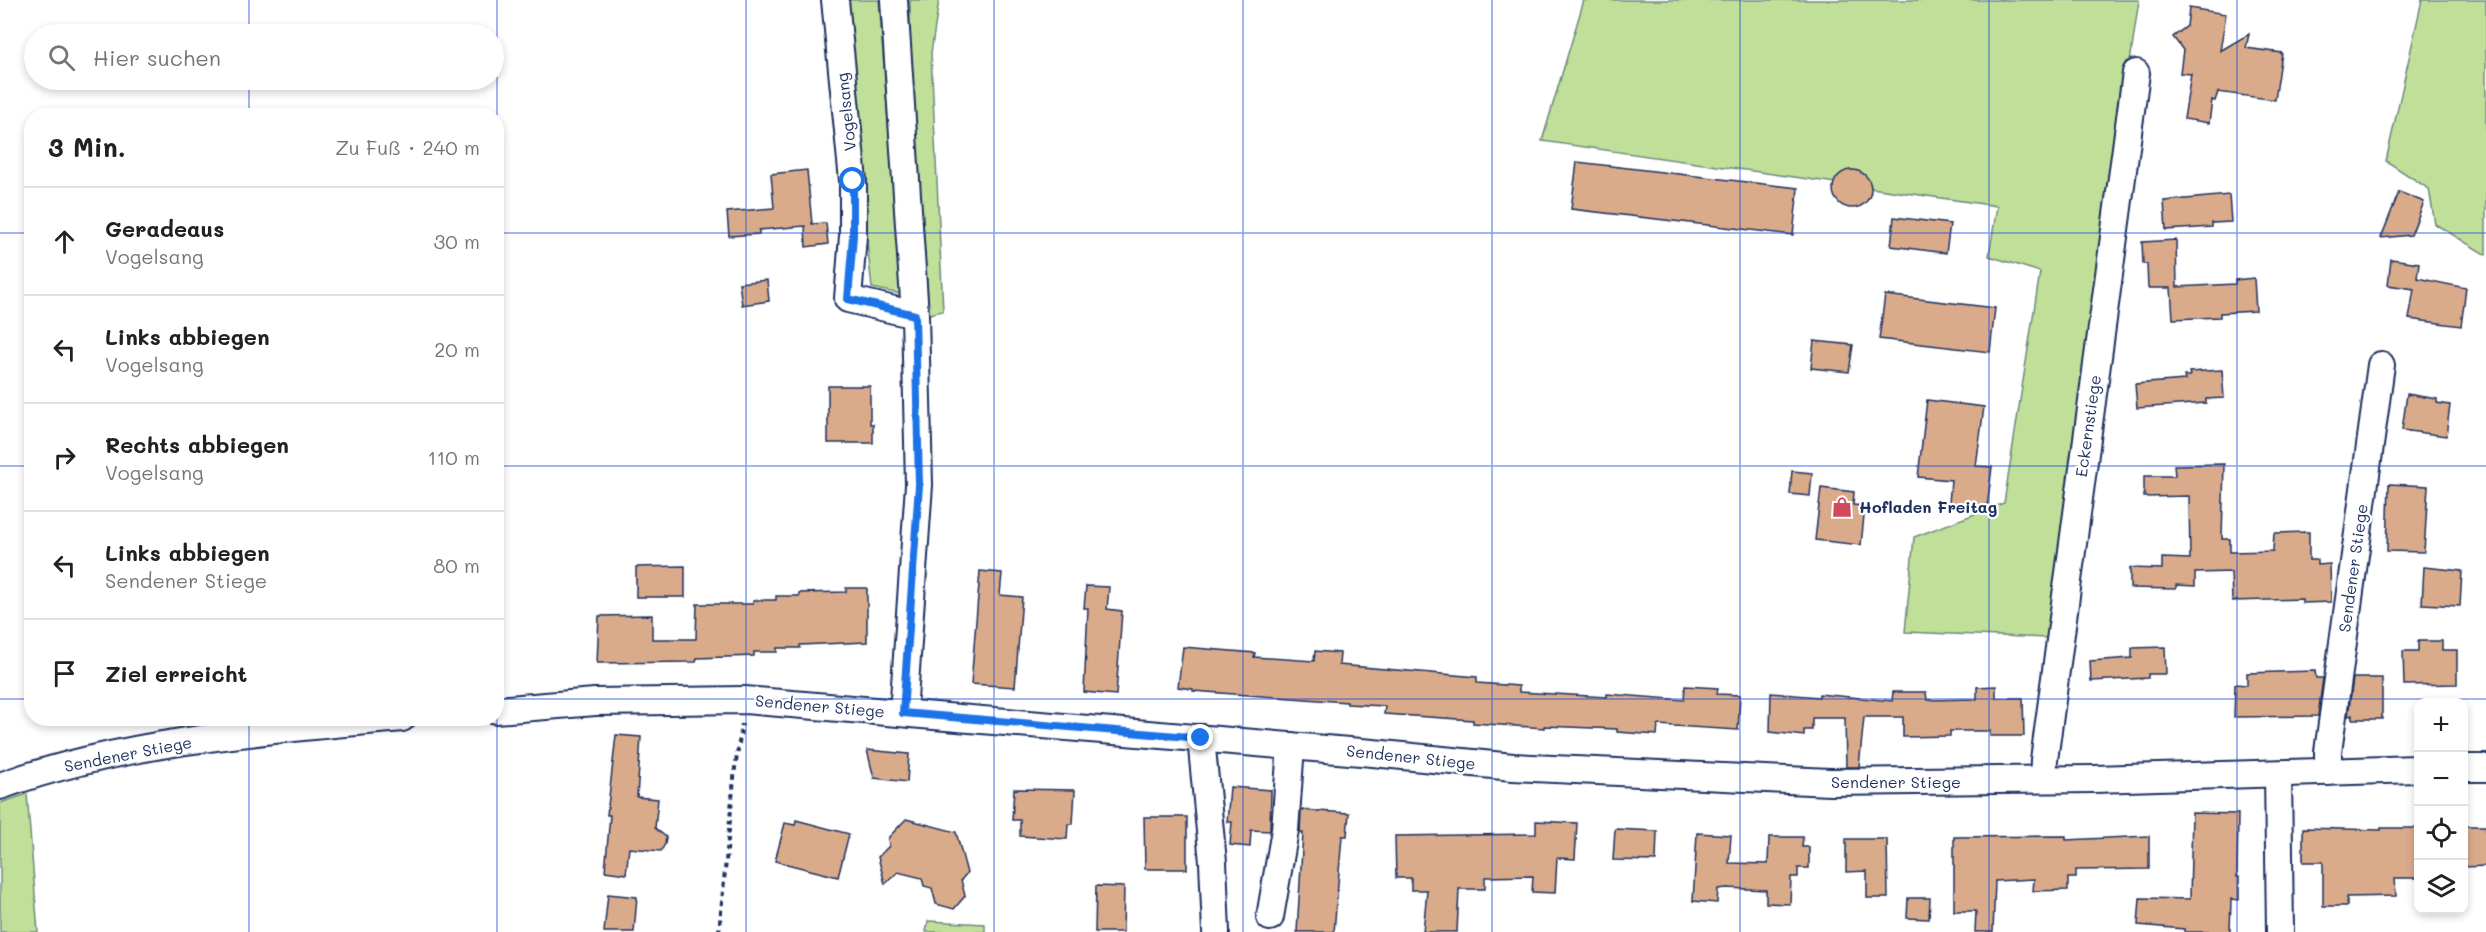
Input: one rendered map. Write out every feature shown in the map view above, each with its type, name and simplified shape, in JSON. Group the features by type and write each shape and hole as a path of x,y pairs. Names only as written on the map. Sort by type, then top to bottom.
{"street":[{"name":"Vogelsang","path":"835,0 853,181 853,236 848,299 915,315"},
{"path":"894,0 915,315 919,485 903,713"},
{"name":"Eckernstiege","path":"2043,779 2061,625 2136,73"},
{"name":"Sendener Stiege","path":"2328,772 2328,752 2381,365"},
{"name":"Sendener Stiege","path":"504,709 595,702 745,700 1513,767 1830,782 2278,774 2414,769"},
{"name":"Sendener Stiege","path":"0,786 33,774 93,759 162,746 324,726"},
{"path":"1201,738 1213,862 1216,932"},
{"path":"1270,917 1285,830 1291,746"},
{"path":"2468,768 2486,768"},
{"path":"2278,774 2280,932"}],"path":[{"path":"719,932 735,768 745,700"}],"green space":[{"path":"841,0 879,0 901,294 872,288"},
{"path":"910,0 939,0 931,53 943,311 929,314 910,45"},
{"path":"1584,0 2139,0 2047,638 1905,632 1914,537 2004,503 2040,272 1989,256 1997,206 1542,141"},
{"path":"2422,0 2486,0 2486,255 2435,224 2429,189 2386,161"},
{"path":"27,794 38,932 0,932 0,803"},
{"path":"928,921 985,924 985,932 926,932"}],"building":[{"path":"2189,8 2226,14 2220,51 2249,34 2246,48 2282,53 2275,100 2218,92 2215,101 2212,100 2209,123 2184,119 2191,74 2180,73 2183,50 2173,37 2187,26"},
{"path":"1577,162 1798,188 1793,235 1571,209"},
{"path":"807,170 812,224 826,223 828,244 806,247 805,226 759,230 759,234 729,236 727,212 774,208 771,174"},
{"path":"1852,170 1865,176 1871,189 1865,202 1852,208 1839,202 1833,189 1839,176"},
{"path":"2399,192 2424,202 2411,235 2381,238"},
{"path":"2229,195 2231,222 2212,223 2212,227 2166,230 2164,201"},
{"path":"1894,217 1950,224 1946,253 1891,246"},
{"path":"2176,240 2177,287 2235,284 2235,280 2254,278 2256,311 2220,313 2220,317 2173,319 2171,288 2148,288 2147,264 2143,264 2142,242"},
{"path":"2391,259 2419,263 2417,278 2466,288 2461,326 2409,319 2414,289 2388,285"},
{"path":"767,280 769,301 742,305 739,283"},
{"path":"1885,295 1995,308 1990,352 1879,339"},
{"path":"1814,341 1853,345 1849,372 1811,368"},
{"path":"2222,370 2224,398 2206,399 2206,403 2137,408 2135,384 2185,380 2184,376 2190,376 2189,372"},
{"path":"828,386 870,386 870,424 873,424 873,443 828,443"},
{"path":"2407,394 2437,399 2437,403 2450,405 2446,436 2402,430"},
{"path":"1927,400 1984,407 1976,466 1992,467 1987,508 1949,503 1951,480 1918,477"},
{"path":"2224,464 2222,539 2230,539 2230,552 2273,551 2274,533 2309,532 2309,560 2317,560 2317,565 2330,564 2331,602 2302,603 2302,599 2232,601 2231,572 2195,573 2195,586 2176,585 2176,589 2130,588 2130,568 2162,569 2162,558 2190,559 2189,496 2144,497 2144,476 2175,476 2174,465"},
{"path":"1792,471 1812,473 1810,496 1790,494"},
{"path":"2389,484 2428,486 2424,552 2387,551"},
{"path":"1821,488 1854,492 1853,505 1865,506 1861,545 1815,540"},
{"path":"685,566 685,597 636,597 636,567"},
{"path":"2424,567 2462,571 2460,606 2422,604"},
{"path":"980,571 1002,573 1000,595 1022,597 1015,687 971,684"},
{"path":"1086,586 1109,587 1107,609 1122,611 1116,695 1084,692 1088,608 1084,608"},
{"path":"846,588 867,588 867,642 800,645 800,648 777,648 777,652 754,652 754,656 697,658 696,662 597,663 599,616 652,615 652,639 696,639 697,604 753,604 753,600 776,600 776,596 846,592"},
{"path":"2418,641 2442,641 2442,650 2457,650 2457,684 2404,685 2403,651 2418,651"},
{"path":"1183,647 1255,653 1254,657 1314,661 1315,651 1340,653 1339,665 1477,677 1477,683 1519,686 1519,692 1607,697 1607,694 1684,700 1685,686 1718,688 1717,694 1740,695 1738,730 1658,725 1657,735 1617,732 1617,729 1544,726 1544,728 1473,723 1473,720 1384,714 1385,706 1193,691 1193,689 1178,687"},
{"path":"2165,647 2166,674 2148,674 2148,678 2091,681 2090,661 2132,658 2132,648"},
{"path":"2315,671 2316,678 2323,678 2318,716 2234,717 2235,684 2247,685 2247,673"},
{"path":"2353,678 2382,678 2382,719 2353,719 2353,715 2348,716"},
{"path":"1996,686 1996,698 2023,698 2024,736 1990,736 1990,731 1950,731 1950,736 1903,737 1903,717 1864,717 1859,767 1846,767 1845,718 1812,718 1812,730 1804,730 1804,736 1770,732 1771,693 1819,697 1819,694 1892,701 1893,692 1926,692 1927,700 1977,699 1977,687"},
{"path":"616,735 641,737 637,797 658,799 655,828 666,837 661,851 629,848 626,874 605,871 610,815 607,815"},
{"path":"867,750 909,754 907,782 874,778"},
{"path":"1230,787 1271,790 1270,831 1251,830 1250,847 1230,845 1232,822 1227,822"},
{"path":"1014,789 1075,790 1073,824 1068,824 1067,839 1020,836 1020,820 1012,820"},
{"path":"1301,810 1349,813 1347,836 1342,836 1334,932 1297,932 1303,833 1300,833"},
{"path":"2192,813 2238,814 2239,900 2231,899 2230,932 2184,932 2184,929 2138,925 2140,898 2190,899"},
{"path":"1144,817 1187,817 1187,869 1145,869"},
{"path":"906,819 956,832 967,873 961,880 965,896 954,909 936,904 932,888 924,886 922,878 898,872 885,884 878,857 889,846 888,838"},
{"path":"796,820 849,834 838,877 775,861 785,823 795,825"},
{"path":"1536,821 1577,823 1575,859 1557,858 1555,893 1532,892 1533,876 1485,877 1485,889 1459,889 1457,932 1423,932 1427,890 1411,890 1411,878 1396,878 1395,836 1536,834"},
{"path":"2468,826 2486,826 2486,866 2468,867"},
{"path":"2303,828 2381,830 2381,828 2414,828 2414,878 2395,878 2396,896 2347,897 2347,906 2323,906 2323,862 2303,862"},
{"path":"1615,829 1657,831 1656,861 1613,860"},
{"path":"1697,833 1731,835 1729,863 1768,864 1769,837 1803,837 1802,847 1809,847 1809,868 1798,868 1798,877 1791,877 1790,904 1766,903 1766,890 1727,888 1718,889 1717,903 1693,901"},
{"path":"2066,836 2066,840 2149,836 2149,869 2076,870 2076,878 2068,878 2068,890 2033,891 2034,879 1995,881 1993,932 1975,932 1976,911 1954,911 1954,837"},
{"path":"1846,839 1887,839 1888,898 1867,898 1867,871 1846,872"},
{"path":"1096,886 1124,887 1123,932 1095,932"},
{"path":"608,894 637,897 634,932 604,932"},
{"path":"1908,898 1930,898 1929,919 1907,918"}],"place":[{"name":"Hofladen Freitag","path":"1842,507"}],"route":[{"path":"853,181 853,236 848,299 915,315 919,485 903,713 1201,738"}]}
